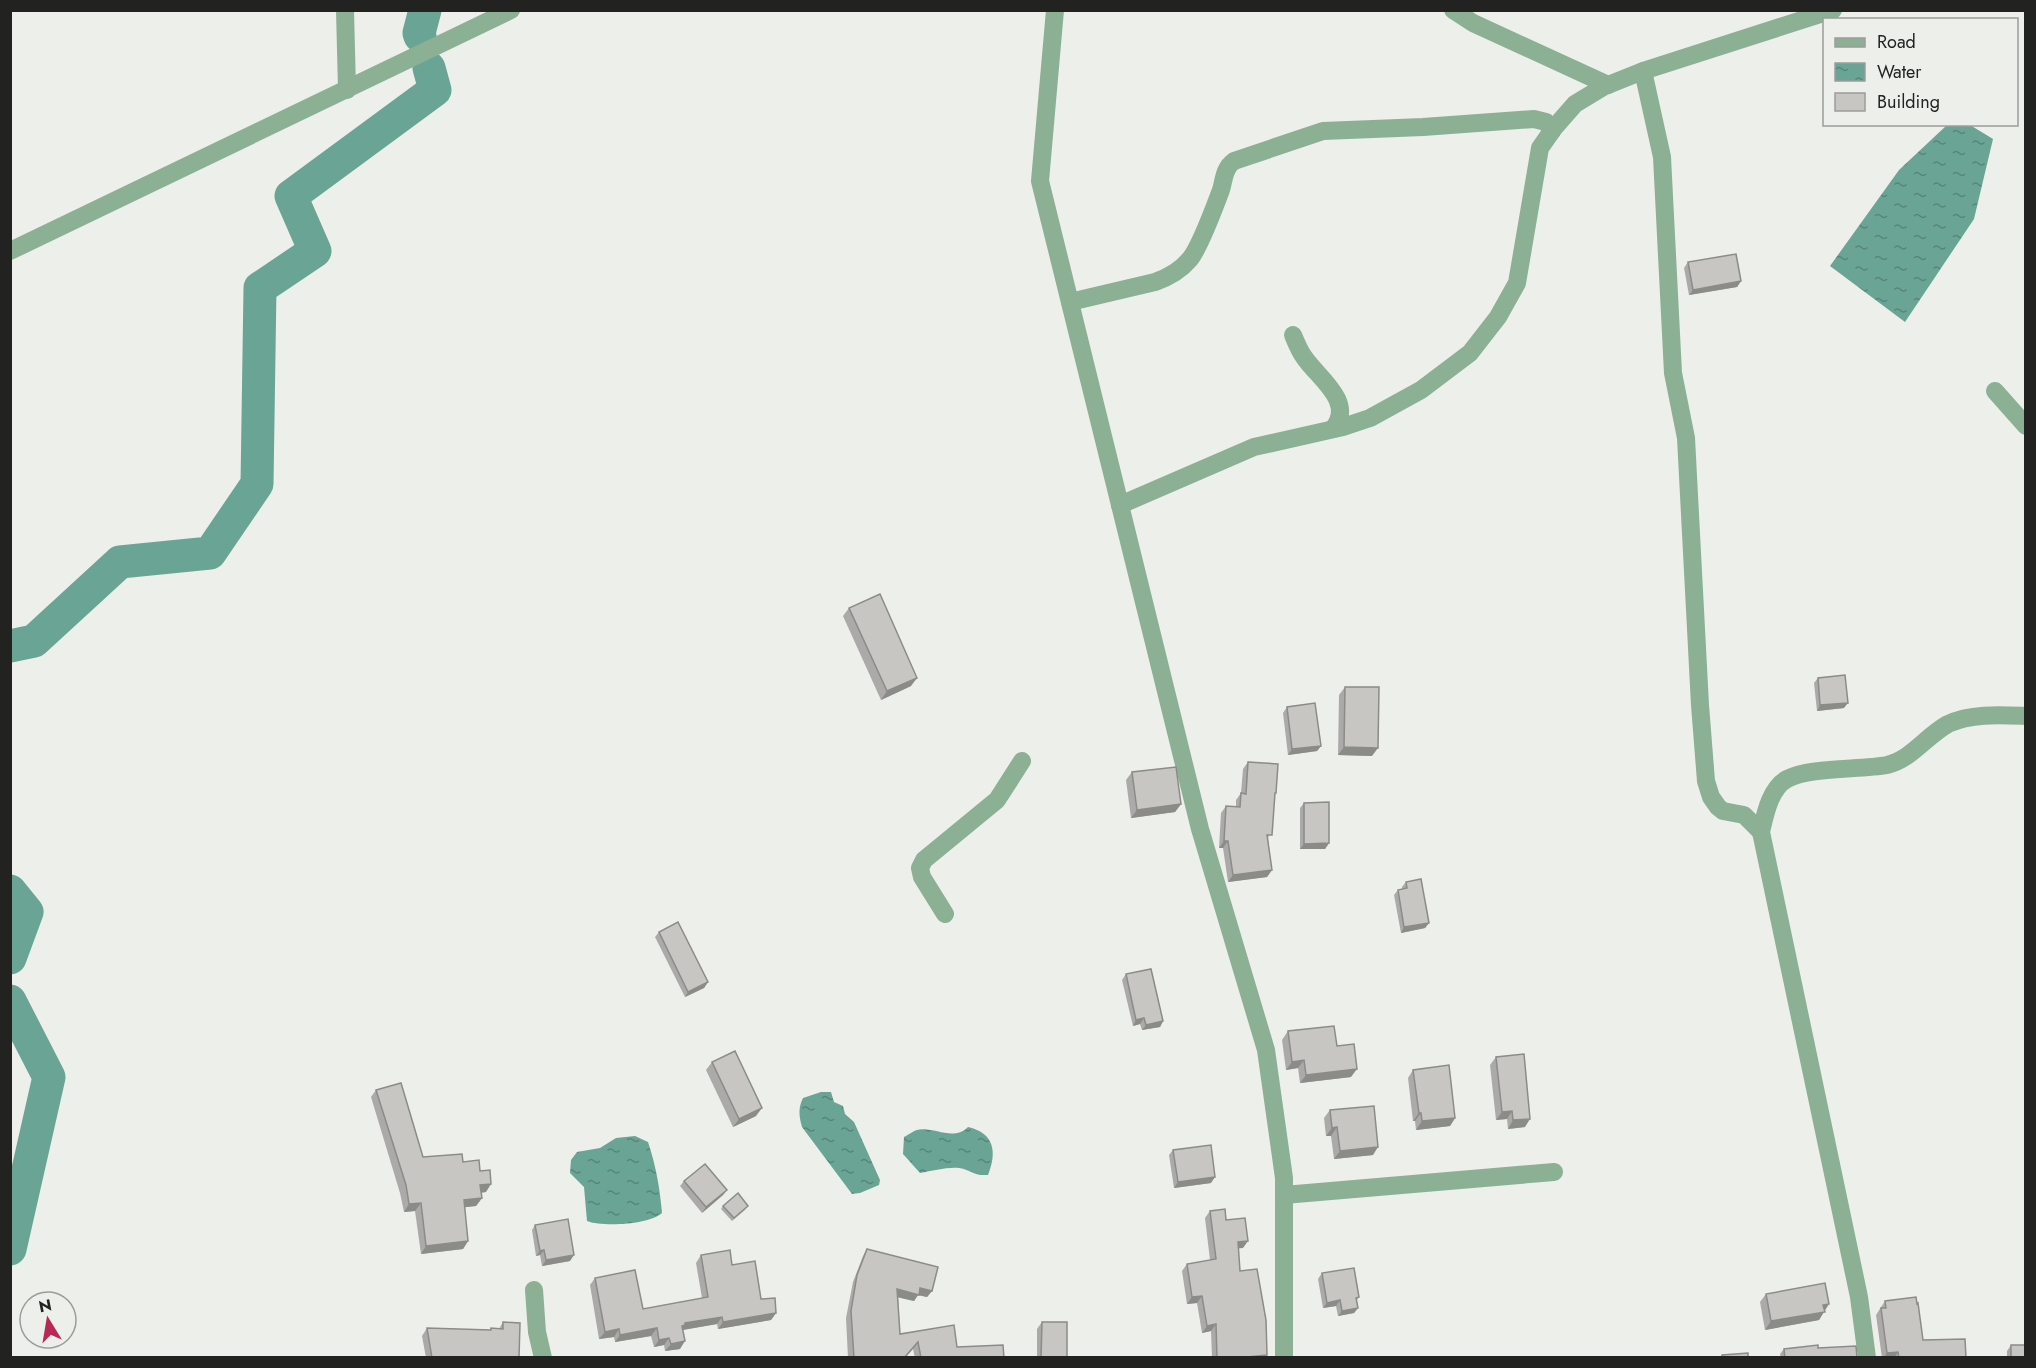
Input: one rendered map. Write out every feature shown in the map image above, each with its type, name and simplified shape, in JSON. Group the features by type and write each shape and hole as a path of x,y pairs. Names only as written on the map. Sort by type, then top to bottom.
{"street":[{"path":"345,10 347,90"},
{"path":"10,251 511,10"},
{"path":"1055,10 1040,181 1200,829 1266,1050 1284,1178 1284,1358"},
{"path":"1453,10 1473,23 1608,85"},
{"path":"1120,505 1254,447 1370,418 1421,390 1470,353 1498,317 1517,283 1540,148 1575,104 1608,85 1643,71 1833,10"},
{"path":"1643,71 1663,166 1673,373 1686,438 1706,781 1711,797 1718,807 1723,811 1744,815 1761,832"},
{"path":"1070,302 1168,278 1180,268 1191,258 1216,204 1226,170 1234,161 1323,130 1423,127 1534,119 1546,122 1552,131"},
{"path":"1293,335 1304,357 1329,386 1337,400 1340,413 1338,424 1333,429"},
{"path":"1995,391 2025,426"},
{"path":"1867,1358 1859,1297 1761,832 1766,810 1774,793 1786,780 1805,774 1885,765 1899,761 1948,724 1970,718 2025,716"},
{"path":"945,914 922,877 920,868 924,860 997,800 1022,761"},
{"path":"1284,1195 1554,1172"},
{"path":"534,1290 537,1332 543,1358"}],"water":[{"path":"1946,126 1972,126 1993,139 1974,219 1905,322 1830,266 1899,170"},
{"path":"821,1092 831,1092 834,1102 843,1106 845,1114 854,1122 880,1180 879,1185 852,1194 802,1127 800,1105 803,1098"},
{"path":"968,1127 984,1134 992,1145 991,1167 988,1175 979,1175 954,1168 920,1173 903,1154 904,1137 915,1131 923,1129 956,1133"},
{"path":"635,1136 648,1142 657,1178 662,1213 647,1220 625,1224 587,1221 584,1187 570,1173 571,1160 577,1152 600,1148 616,1138"}],"building":[{"path":"1736,254 1741,281 1693,290 1688,262"},
{"path":"880,594 917,678 887,691 849,608"},
{"path":"1845,675 1848,703 1820,705 1818,678"},
{"path":"1345,687 1379,687 1378,748 1344,747"},
{"path":"1315,703 1321,746 1292,749 1287,707"},
{"path":"1248,762 1278,764 1272,835 1267,835 1272,870 1233,875 1228,841 1224,841 1226,806 1240,807 1241,793 1246,794"},
{"path":"1176,767 1181,804 1137,810 1132,772"},
{"path":"1329,802 1329,843 1304,844 1304,803"},
{"path":"1421,879 1429,923 1404,927 1398,890 1407,888 1406,882"},
{"path":"678,922 708,982 688,992 659,932"},
{"path":"1151,969 1163,1021 1146,1025 1144,1018 1136,1020 1126,974"},
{"path":"1334,1026 1337,1046 1354,1044 1357,1069 1306,1075 1304,1060 1292,1062 1288,1031"},
{"path":"735,1051 762,1108 739,1119 712,1062"},
{"path":"1524,1054 1530,1119 1513,1120 1512,1111 1502,1112 1496,1057"},
{"path":"1449,1065 1455,1118 1422,1121 1413,1070"},
{"path":"401,1083 423,1157 462,1154 463,1162 479,1160 480,1171 490,1170 491,1184 480,1185 482,1198 464,1200 468,1241 426,1246 421,1203 409,1204 406,1185 376,1090"},
{"path":"1374,1106 1378,1147 1340,1151 1337,1127 1332,1128 1330,1110"},
{"path":"1211,1145 1215,1177 1178,1182 1173,1150"},
{"path":"705,1164 727,1190 706,1207 684,1181"},
{"path":"738,1193 748,1206 734,1218 723,1206"},
{"path":"1225,1209 1226,1220 1245,1218 1248,1241 1238,1242 1240,1271 1257,1269 1266,1320 1267,1355 1217,1358 1216,1324 1207,1326 1202,1296 1192,1297 1187,1264 1216,1259 1210,1211"},
{"path":"568,1219 574,1255 546,1260 544,1250 540,1251 535,1225"},
{"path":"867,1249 938,1267 932,1291 920,1288 919,1295 897,1289 900,1334 954,1325 957,1347 1003,1345 1004,1358 921,1358 918,1342 904,1358 854,1358 851,1311 857,1275"},
{"path":"730,1250 732,1265 755,1261 761,1299 775,1298 776,1313 723,1322 722,1317 685,1323 682,1326 685,1341 671,1344 669,1338 659,1340 657,1328 620,1335 619,1329 605,1332 595,1278 635,1270 643,1309 708,1297 701,1255"},
{"path":"1354,1268 1359,1297 1356,1298 1358,1308 1342,1311 1340,1300 1327,1303 1322,1273"},
{"path":"1825,1283 1829,1304 1823,1305 1825,1312 1771,1321 1766,1294"},
{"path":"1916,1297 1923,1340 1965,1339 1966,1358 1899,1358 1898,1352 1887,1353 1881,1308 1886,1308 1885,1301"},
{"path":"503,1322 520,1323 519,1358 432,1358 427,1328 491,1330 491,1328 503,1329"},
{"path":"1042,1322 1067,1322 1067,1358 1041,1358"},
{"path":"1818,1345 1818,1348 1856,1346 1857,1358 1785,1358 1784,1349"},
{"path":"2011,1345 2025,1345 2025,1358 2011,1358"},
{"path":"1748,1353 1748,1358 1722,1358 1722,1355"}],"waterway":[{"path":"420,36 425,10"},
{"path":"10,646 34,641 120,562 210,553 257,484 260,288 315,251 291,196 435,90 429,68"},
{"path":"10,891 27,912 10,958"},
{"path":"10,1001 49,1077 10,1249"}]}
